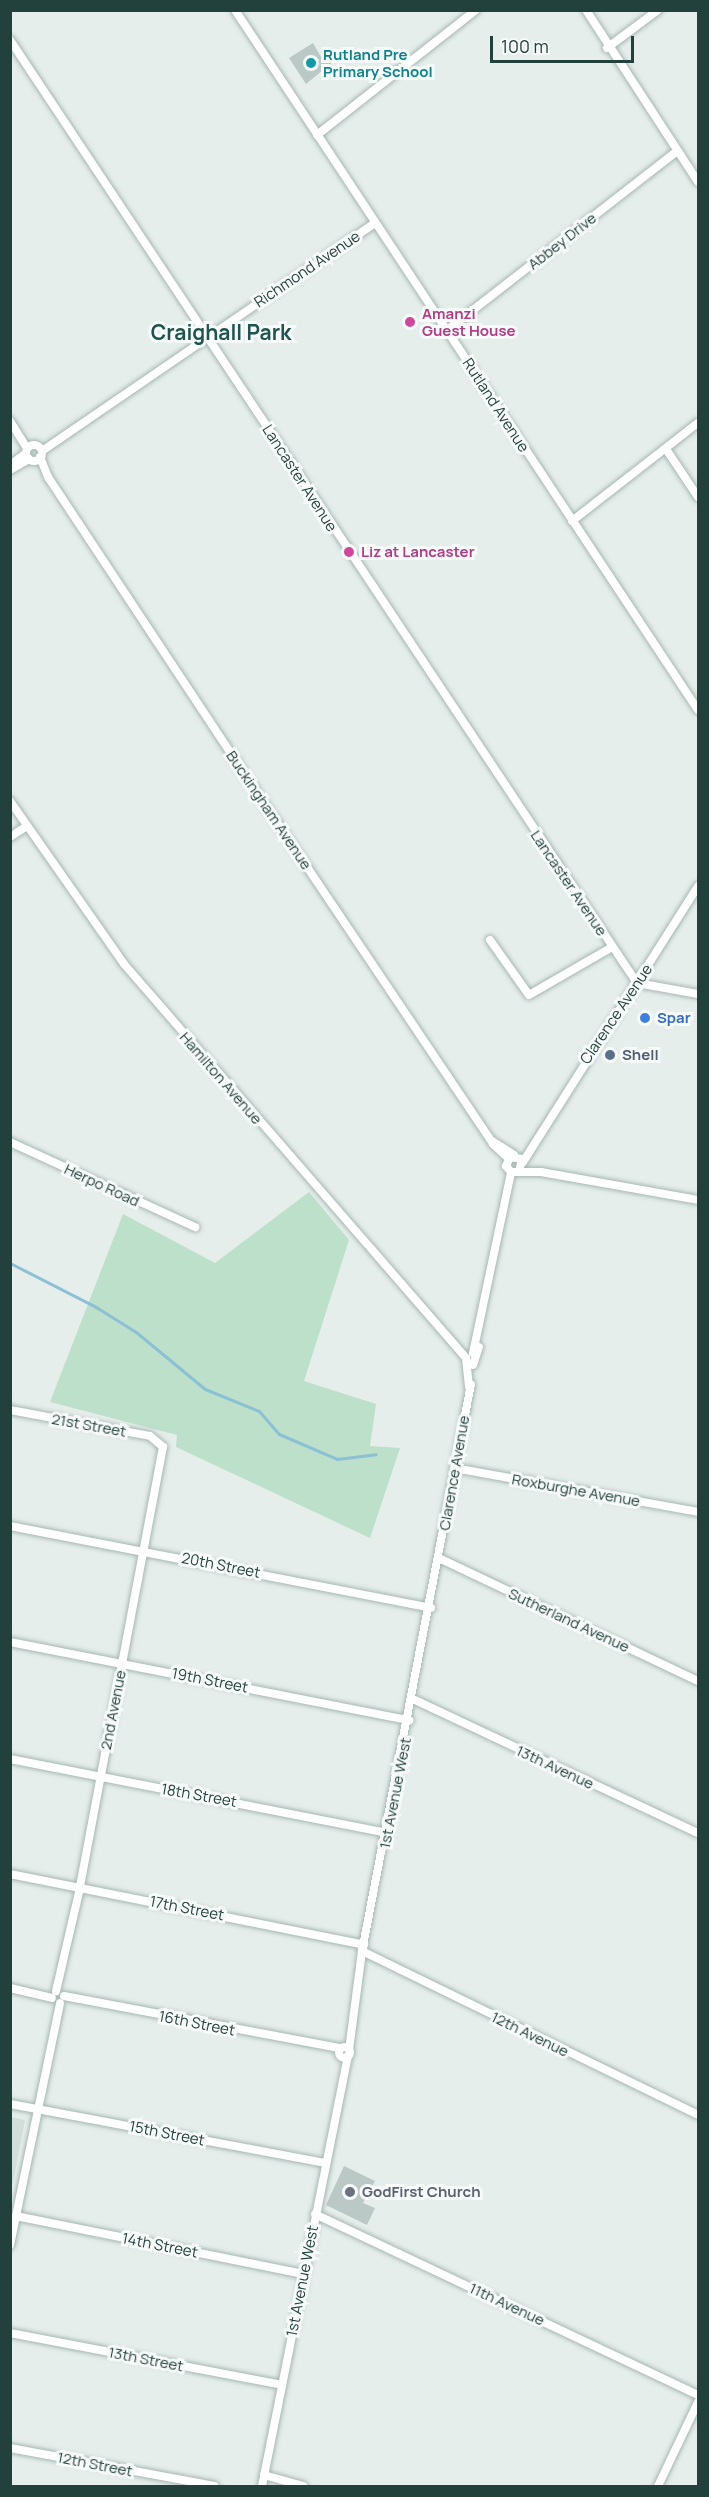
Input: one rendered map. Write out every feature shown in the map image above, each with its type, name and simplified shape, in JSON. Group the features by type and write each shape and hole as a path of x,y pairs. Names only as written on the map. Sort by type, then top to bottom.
{"street":[{"name":"Rutland Avenue","path":"235,10 374,224 699,710"},
{"path":"317,135 476,10"},
{"path":"586,10 607,48 699,182"},
{"path":"607,48 658,10"},
{"name":"Lancaster Avenue","path":"10,40 637,982"},
{"name":"Abbey Drive","path":"446,331 677,151"},
{"name":"Richmond Avenue","path":"10,470 374,224"},
{"name":"Buckingham Avenue","path":"10,420 492,1141 515,1163"},
{"path":"572,521 699,423"},
{"path":"666,449 699,497"},
{"name":"Richmond Avenue","path":"10,465 33,453"},
{"name":"Hamilton Avenue","path":"10,801 131,973 449,1342 471,1359"},
{"path":"10,837 27,826"},
{"name":"Clarence Avenue","path":"439,1558 469,1387 471,1359 478,1338 505,1189 515,1163 532,1142 699,886"},
{"path":"490,940 529,995 612,947"},
{"path":"637,982 699,994"},
{"name":"Herpo Road","path":"10,1142 195,1227"},
{"path":"515,1163 541,1173 699,1200"},
{"name":"21st Street","path":"10,1410 150,1436 163,1447"},
{"name":"2nd Avenue","path":"10,2245 163,1447"},
{"name":"Roxburghe Avenue","path":"454,1468 699,1512"},
{"name":"20th Street","path":"10,1526 144,1550 430,1608"},
{"name":"1st Avenue West","path":"262,2487 315,2214 343,2052 350,2028 363,1948 439,1558"},
{"name":"Sutherland Avenue","path":"439,1558 699,1681"},
{"name":"19th Street","path":"10,1642 409,1720"},
{"name":"13th Avenue","path":"413,1699 699,1833"},
{"name":"18th Street","path":"10,1759 387,1833"},
{"name":"17th Street","path":"10,1874 363,1948"},
{"name":"12th Avenue","path":"363,1948 699,2115"},
{"name":"16th Street","path":"10,1988 343,2052"},
{"name":"15th Street","path":"10,2104 324,2163"},
{"name":"11th Avenue","path":"315,2214 699,2395"},
{"name":"14th Street","path":"16,2216 303,2274"},
{"name":"13th Street","path":"10,2333 282,2385"},
{"path":"658,2487 699,2402"},
{"name":"12th Street","path":"10,2448 215,2487"},
{"path":"264,2475 303,2487"}],"shaded area":[{"path":"10,2117 25,2120 11,2192"}],"green space":[{"path":"309,1192 349,1240 304,1381 376,1404 370,1446 400,1448 370,1538 176,1447 177,1435 50,1402 123,1214 215,1263"}],"building":[{"name":"Rutland Pre Primary School","path":"313,43 321,57 329,52 334,61 306,84 289,58"},
{"name":"GodFirst Church","path":"344,2166 375,2181 363,2203 375,2208 367,2225 326,2205"}],"waterway":[{"path":"10,1263 96,1307 136,1332 205,1389 259,1411 279,1434 337,1459 376,1454"}],"place":[{"name":"Rutland Pre Primary School","path":"311,63"},
{"name":"Amanzi Guest House","path":"410,322"},
{"name":"Liz at Lancaster","path":"349,552"},
{"name":"Spar","path":"645,1018"},
{"name":"Shell","path":"610,1055"},
{"name":"GodFirst Church","path":"350,2192"}],"district":[{"name":"Craighall Park","path":"221,332"}]}
